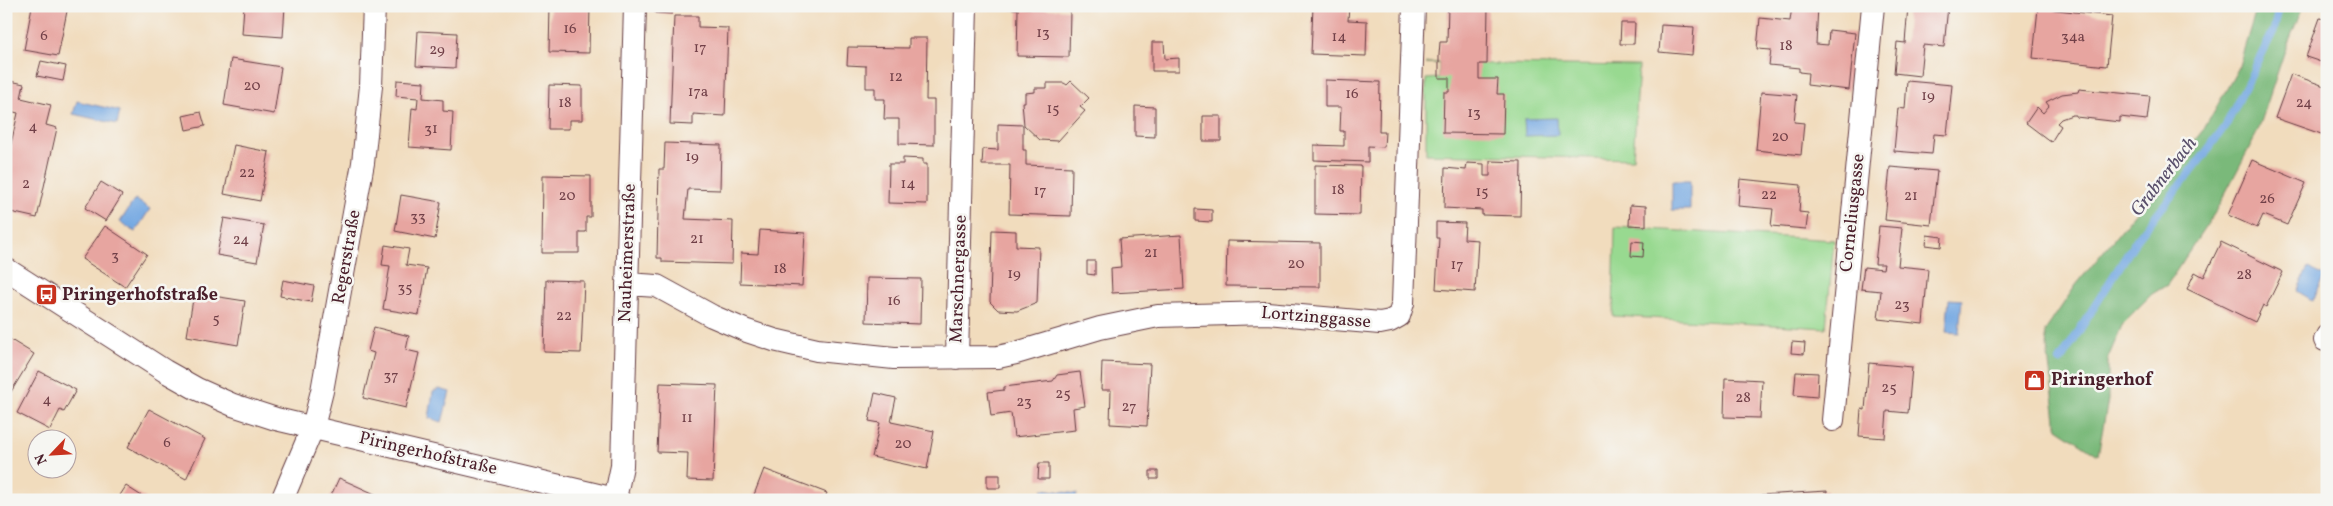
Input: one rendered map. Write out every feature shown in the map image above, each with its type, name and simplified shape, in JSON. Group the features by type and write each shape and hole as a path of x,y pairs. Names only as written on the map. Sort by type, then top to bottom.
{"street":[{"name":"Regerstraße","path":"282,500 313,427 322,391 363,168 371,86 374,6"},
{"name":"Nauheimerstraße","path":"617,499 622,466 635,6"},
{"name":"Marschnergasse","path":"627,284 657,286 712,316 746,331 817,350 894,358 956,358 966,6"},
{"name":"Lortzinggasse","path":"956,358 1016,353 1100,328 1158,316 1267,313 1380,324 1390,322 1399,316 1404,291 1414,6"},
{"name":"Corneliusgasse","path":"1833,420 1873,6"},
{"name":"Piringerhofstraße","path":"6,269 165,371 233,406 276,419 617,499"}],"green space":[{"path":"2257,6 2303,6 2284,53 2258,131 2216,211 2167,285 2152,294 2123,323 2108,358 2108,400 2098,455 2057,428 2045,331 2076,285 2204,129 2238,69"},
{"path":"1439,63 1639,66 1633,159 1426,154 1426,79 1439,78"},
{"path":"1615,227 1834,240 1826,328 1613,316"}],"water":[{"path":"77,101 120,111 117,124 73,114"},
{"path":"1557,118 1558,135 1525,136 1524,119"},
{"path":"1672,181 1690,181 1690,210 1672,210"},
{"path":"135,199 150,209 135,232 120,222"},
{"path":"2308,268 2325,276 2312,300 2297,291"},
{"path":"1949,299 1962,300 1959,333 1946,332"},
{"path":"439,389 450,392 442,422 429,418 433,392"},
{"path":"1043,489 1077,494 1076,500 1041,500"}],"building":[{"path":"32,6 68,6 58,56 24,50"},
{"path":"244,6 285,6 283,37 242,34"},
{"path":"550,6 590,6 589,53 549,52"},
{"path":"655,6 673,6 672,14 655,13"},
{"path":"993,6 1070,10 1069,57 1017,56 1018,9 993,8"},
{"path":"1313,6 1349,6 1348,20 1367,21 1366,56 1311,54"},
{"path":"1448,6 1488,6 1487,64 1479,64 1479,79 1498,79 1497,94 1504,94 1503,134 1443,133 1444,92 1449,92 1449,78 1439,78 1439,55 1440,42 1447,42"},
{"path":"1792,6 1818,6 1816,44 1828,45 1829,30 1855,33 1849,90 1807,85 1808,73 1799,72 1799,68 1769,65 1771,50 1757,49 1760,18 1790,21"},
{"path":"1908,6 1948,6 1944,47 1923,45 1920,76 1894,73 1897,42 1905,43"},
{"path":"2038,8 2112,16 2107,66 2033,58"},
{"path":"674,16 698,16 698,27 728,28 725,116 693,114 693,125 670,124"},
{"path":"2320,18 2327,20 2327,64 2306,57"},
{"path":"1621,23 1635,23 1634,44 1620,44"},
{"path":"1661,25 1694,27 1692,55 1659,52"},
{"path":"418,31 457,33 455,68 416,66"},
{"path":"909,38 927,38 926,100 934,100 934,145 899,144 899,119 884,119 885,99 875,99 875,88 866,88 866,66 847,65 848,47 909,48"},
{"path":"1152,42 1164,42 1165,59 1179,58 1179,71 1152,71"},
{"path":"231,59 281,67 274,114 224,105"},
{"path":"41,61 66,66 63,81 37,76"},
{"path":"2291,74 2327,87 2327,136 2275,118"},
{"path":"6,80 24,84 21,98 51,105 46,125 57,128 37,218 6,211 6,147 10,148 18,113 6,110"},
{"path":"397,80 424,82 423,98 443,100 443,111 453,112 451,150 409,147 412,108 417,109 418,98 396,96"},
{"path":"1325,80 1380,82 1379,132 1385,132 1384,147 1368,146 1368,162 1314,160 1314,145 1344,146 1344,131 1340,131 1341,107 1325,107"},
{"path":"1071,81 1089,98 1080,107 1085,111 1058,141 1040,140 1024,125 1022,102 1025,102 1025,93 1035,92 1035,88 1047,88 1047,83 1064,83 1067,85"},
{"path":"1907,81 1952,85 1947,135 1934,134 1932,154 1894,151 1898,108 1905,109"},
{"path":"549,85 582,86 582,120 569,120 569,129 548,129"},
{"path":"2079,89 2150,96 2147,120 2120,117 2120,122 2072,115 2061,119 2057,123 2061,126 2051,142 2026,123 2037,107 2043,113 2049,106 2046,102 2062,94 2078,92"},
{"path":"1761,92 1797,95 1794,122 1804,123 1801,155 1756,150"},
{"path":"1135,106 1155,107 1155,137 1135,136"},
{"path":"201,112 205,126 186,130 183,116"},
{"path":"1203,116 1221,116 1221,141 1203,141"},
{"path":"998,124 1023,125 1023,150 1026,150 1026,165 1072,167 1071,216 1009,214 1010,165 982,165 983,149 998,150"},
{"path":"665,143 721,145 720,190 688,189 685,219 733,221 732,264 662,262 662,258 657,258 659,169 664,169"},
{"path":"234,145 269,152 260,201 224,194"},
{"path":"903,158 923,159 923,164 927,164 927,204 888,203 889,164 903,164"},
{"path":"2252,160 2306,183 2287,225 2263,215 2257,228 2228,215"},
{"path":"1490,161 1521,162 1520,216 1482,215 1482,210 1444,208 1445,168 1466,170 1467,163 1484,164 1484,176 1490,176"},
{"path":"1315,165 1361,166 1360,215 1315,214"},
{"path":"1890,167 1937,171 1931,225 1885,220"},
{"path":"543,175 591,176 591,217 586,217 586,232 579,232 579,253 542,253"},
{"path":"1740,179 1801,185 1799,212 1808,213 1806,229 1771,226 1773,209 1738,206"},
{"path":"101,182 122,195 106,221 85,208"},
{"path":"401,195 441,202 435,239 395,231"},
{"path":"1630,205 1646,206 1646,226 1629,225"},
{"path":"1195,209 1212,210 1212,222 1195,221"},
{"path":"224,218 264,225 257,262 217,255"},
{"path":"1436,222 1465,223 1464,239 1478,240 1475,292 1436,289 1439,238 1436,238"},
{"path":"105,226 147,254 125,287 82,259"},
{"path":"1879,226 1902,228 1898,266 1928,269 1923,324 1878,319 1881,291 1861,289 1864,267 1883,269 1884,264 1875,264"},
{"path":"760,230 805,233 802,286 740,283 741,253 758,254"},
{"path":"992,230 1016,231 1016,246 1039,247 1037,303 1017,311 998,310 990,302"},
{"path":"1181,235 1184,289 1112,293 1111,268 1121,267 1119,239"},
{"path":"1927,235 1942,237 1941,247 1926,245"},
{"path":"1227,241 1320,243 1320,287 1226,286"},
{"path":"1632,241 1644,242 1643,257 1631,256"},
{"path":"2221,242 2283,272 2266,307 2263,305 2255,322 2187,289 2195,272 2204,277"},
{"path":"385,245 409,249 406,265 427,268 419,315 383,309 390,266 382,265"},
{"path":"1087,261 1095,261 1095,275 1087,274"},
{"path":"867,278 921,279 920,324 866,322"},
{"path":"283,280 314,286 311,302 280,296"},
{"path":"546,280 584,281 581,353 544,352"},
{"path":"194,293 245,301 238,345 187,336"},
{"path":"374,327 409,336 406,350 419,353 406,408 363,398 374,353 368,351"},
{"path":"6,337 34,354 6,400"},
{"path":"1792,342 1805,343 1804,354 1791,353"},
{"path":"1102,362 1150,364 1147,426 1110,424 1111,390 1101,390"},
{"path":"1869,363 1912,367 1908,413 1887,411 1885,438 1859,436 1861,409 1865,410"},
{"path":"39,371 76,390 64,412 60,410 51,428 46,428 17,413"},
{"path":"1080,372 1085,406 1073,408 1075,430 1014,437 1011,413 991,416 988,392 1004,390 1004,387 1053,381 1057,375"},
{"path":"1796,372 1818,373 1817,397 1794,395"},
{"path":"1725,378 1762,380 1760,418 1724,417"},
{"path":"660,383 717,385 713,481 687,480 688,453 657,452"},
{"path":"875,393 896,398 891,422 934,431 927,469 872,457 880,423 869,421"},
{"path":"149,409 205,439 186,479 128,447"},
{"path":"1039,463 1049,463 1049,479 1038,479"},
{"path":"764,469 827,493 824,500 752,500"},
{"path":"1150,471 1158,471 1158,479 1150,479"},
{"path":"987,475 1000,475 1000,488 987,488"},
{"path":"339,478 377,495 375,500 329,500"},
{"path":"126,486 148,500 117,500"},
{"path":"1827,491 1827,500 1761,500 1761,495"}],"waterway":[{"name":"Grabnerbach","path":"2060,361 2137,239 2227,123 2274,30 2279,6"}],"place":[{"name":"Piringerhofstraße","path":"46,295"},
{"name":"Piringerhof","path":"2035,380"}]}
